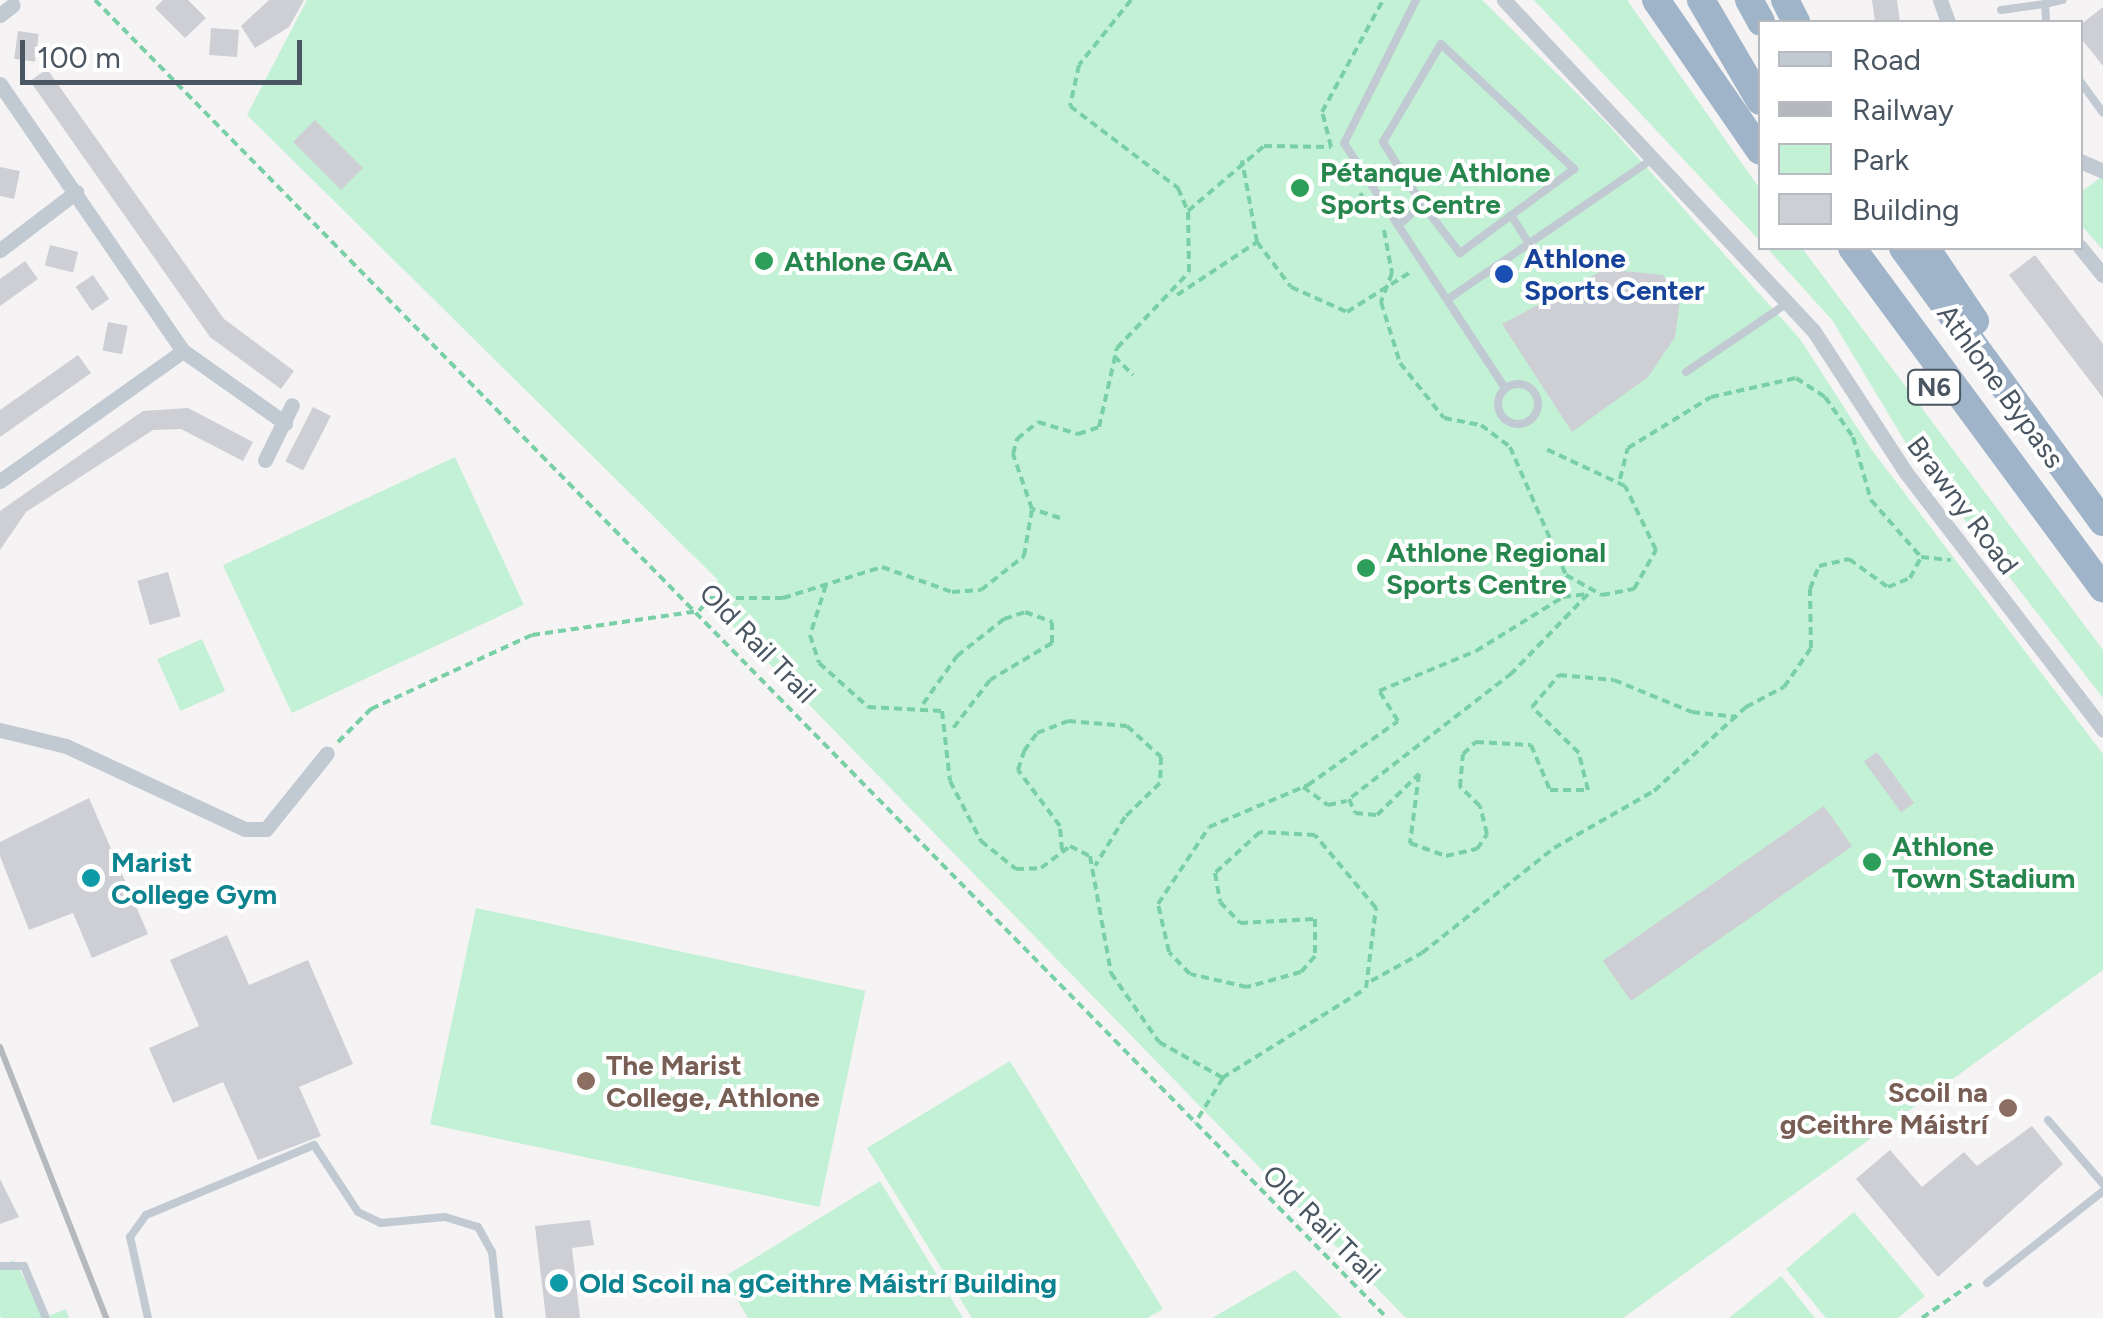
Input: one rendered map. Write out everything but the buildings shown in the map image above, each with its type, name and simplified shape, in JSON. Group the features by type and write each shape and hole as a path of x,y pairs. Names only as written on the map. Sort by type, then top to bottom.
{"highway":[{"path":"1656,0 1758,149"},
{"path":"1701,0 1758,97"},
{"name":"N6","path":"1831,250 1977,445 2047,517"},
{"name":"Athlone Bypass","path":"1853,250 2103,589"},
{"name":"Athlone Bypass","path":"1904,250 2103,522"},
{"name":"N6","path":"1927,250 2076,488"}],"street":[{"name":"Brawny Road","path":"1504,0 1657,155 1789,302 1973,559 2103,729"},
{"path":"0,84 182,351 284,422"},
{"path":"0,250 76,192"},
{"path":"2083,250 2103,275"},
{"path":"0,482 182,351"},
{"path":"264,460 292,405"},
{"path":"0,730 66,746 245,829 266,829 327,753"}],"lane":[{"path":"1416,0 1344,143 1504,387 1500,414 1528,422 1536,393 1504,387"},
{"path":"2001,10 2064,0"},
{"path":"1441,44 1574,169 1460,253 1422,204 1383,142 1441,44"},
{"path":"2083,85 2103,113"},
{"path":"1448,298 1657,155"},
{"path":"1399,225 1422,204"},
{"path":"1511,215 1530,244"},
{"path":"1686,372 1789,302"},
{"path":"1987,1284 2103,1187 2048,1120"},
{"path":"148,1318 132,1278 130,1237 146,1215 314,1146 358,1212 381,1222 445,1217 478,1227 492,1252 499,1318"},
{"path":"0,1266 24,1266 46,1318"}],"path":[{"name":"Old Rail Trail","path":"95,0 698,610 1388,1318"},
{"path":"1131,0 1079,65 1070,106 1178,188 1188,212 1192,258 1168,301"},
{"path":"1188,212 1242,159 1270,144 1331,146"},
{"path":"1242,159 1257,242 1291,287 1347,312 1424,262"},
{"path":"327,753 371,709 532,635 698,610 710,598 783,598 892,567 952,592 981,590 1024,556 1032,509 1013,454 1018,439 1038,422 1078,434 1100,427 1114,356 1168,301 1257,242"},
{"path":"1114,356 1134,375"},
{"path":"1620,478 1628,448 1712,397 1796,378 1839,417 1864,488 1921,557 1973,559"},
{"path":"1032,509 1060,518"},
{"path":"1195,1124 1222,1078 1366,988 1554,848 1654,791 1737,716 1784,687 1812,648 1810,589 1819,566 1849,559 1888,586 1910,578 1921,557"},
{"path":"826,585 810,635 832,680 868,707 923,704 942,711 951,732 950,782 981,841 1031,871 1062,850 1086,852 1111,973 1159,1042 1222,1078"},
{"path":"1303,787 1328,804 1349,802 1512,673 1588,594 1564,598 1476,651 1379,691 1398,721 1303,787 1192,840 1160,891 1163,940 1190,974 1237,985 1291,976 1312,962 1318,926 1309,914 1240,923 1214,882 1234,850 1283,827 1331,845 1365,884 1378,932 1366,988"},
{"path":"923,704 958,656 1004,619 1025,612 1052,622 1052,643 990,680 951,732"},
{"path":"1349,802 1354,813 1377,816 1419,774 1410,843 1468,853 1489,828 1462,794 1460,762 1476,742 1496,738 1531,746 1550,790 1584,795 1579,753 1532,707 1559,675 1614,680 1692,712 1737,716"},
{"path":"1062,850 1060,826 1018,770 1024,751 1037,733 1068,721 1127,726 1155,747 1160,783 1125,817 1093,873"},
{"path":"1922,1318 1968,1281 1987,1284"}],"green space":[{"path":"307,0 1482,0 1606,122 1800,339 1871,449 2103,754 2103,970 1623,1318 1406,1318 718,611 717,579 247,115"},
{"path":"1534,0 1627,0 1758,186 1758,239"},
{"path":"2103,179 2103,250 2083,227 2083,190"},
{"path":"1769,250 1803,250 2103,650 2103,698 1907,445 1832,320"},
{"path":"455,457 524,605 292,713 223,565"},
{"path":"202,639 225,691 180,711 157,659"},
{"path":"476,908 865,991 819,1207 430,1124"},
{"path":"1010,1061 1163,1309 1147,1318 972,1318 867,1148"},
{"path":"880,1181 963,1318 748,1318 724,1277"},
{"path":"1854,1212 1925,1296 1898,1318 1826,1318 1786,1269"},
{"path":"14,1260 46,1317 66,1309 69,1318 0,1316 0,1266"},
{"path":"1295,1270 1342,1318 1212,1318"},
{"path":"1781,1276 1815,1318 1729,1318"}],"railway":[{"path":"0,1047 106,1318"}],"place":[{"name":"Pétanque Athlone Sports Centre","path":"1300,188"},
{"name":"Athlone GAA","path":"764,261"},
{"name":"Athlone Sports Center","path":"1504,274"},
{"name":"Athlone Regional Sports Centre","path":"1366,568"},
{"name":"Athlone Town Stadium","path":"1872,862"},
{"name":"Marist College Gym","path":"91,878"},
{"name":"The Marist College, Athlone","path":"586,1081"},
{"name":"Scoil na gCeithre Máistrí","path":"2008,1108"},
{"name":"Old Scoil na gCeithre Máistrí Building","path":"559,1283"}]}
